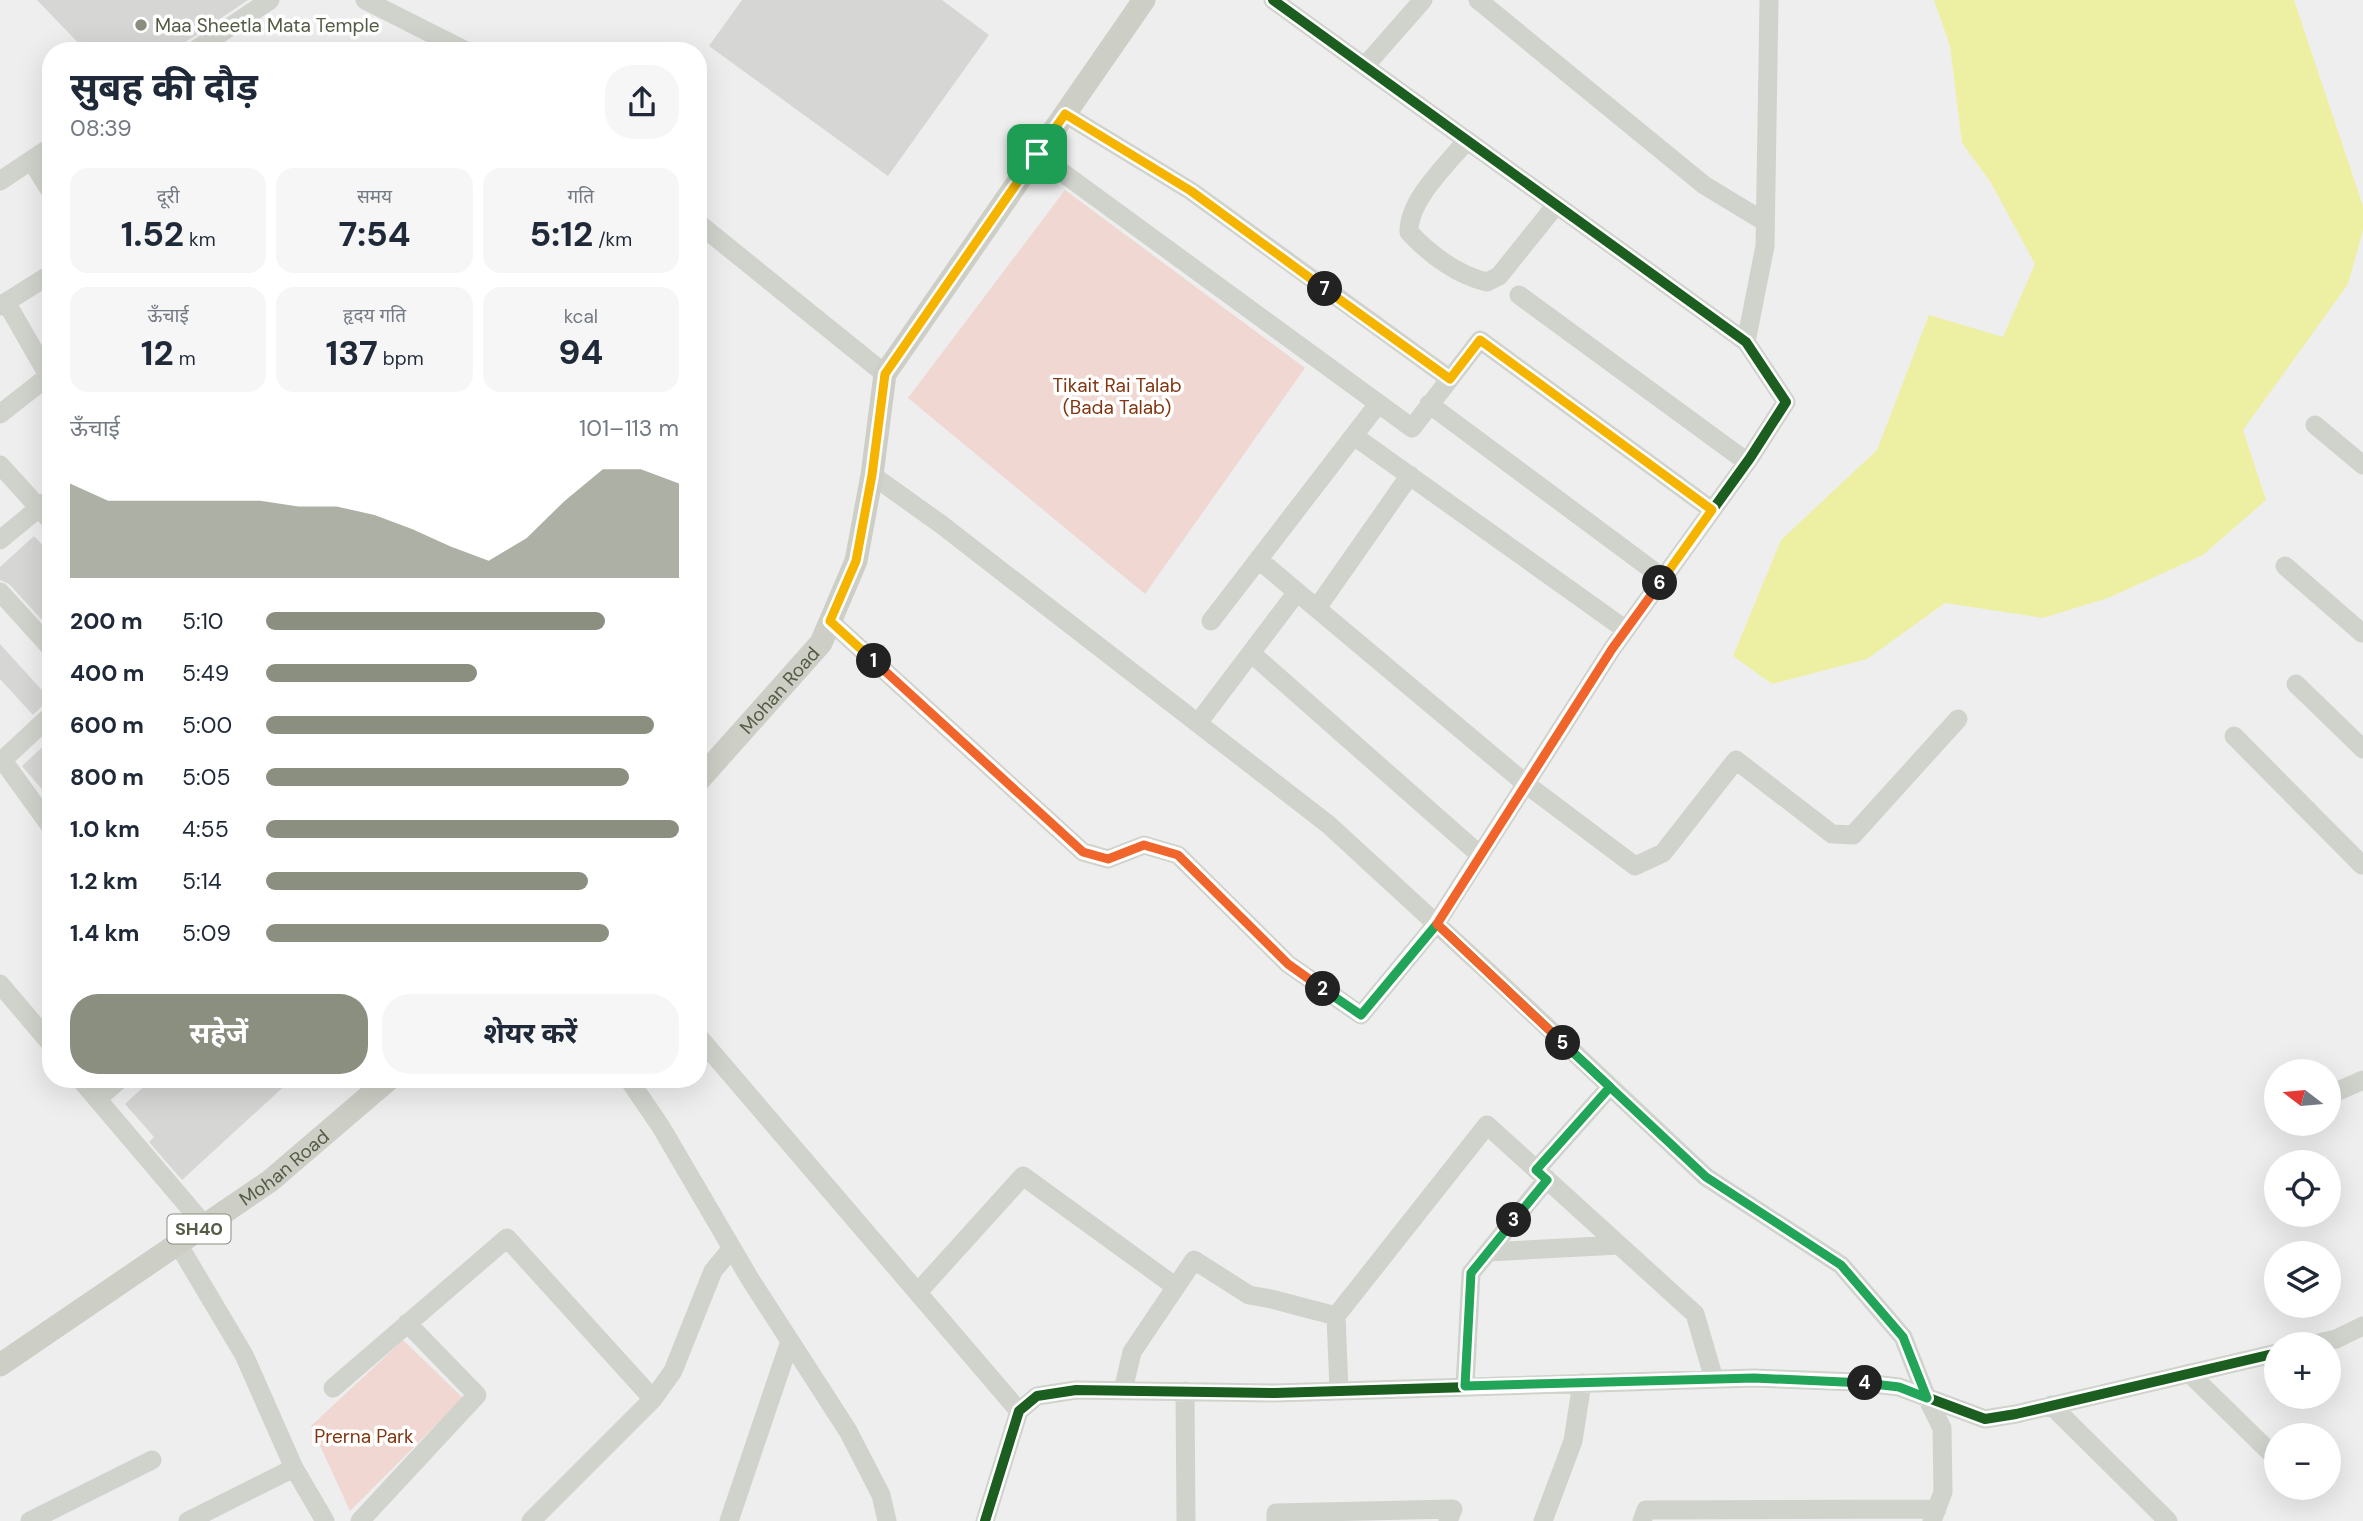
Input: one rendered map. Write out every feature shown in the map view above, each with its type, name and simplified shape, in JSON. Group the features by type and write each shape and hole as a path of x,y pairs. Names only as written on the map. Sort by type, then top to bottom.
{"main road":[{"name":"Mohan Road","path":"707,767 821,643 856,561 872,475 885,374 1144,0"},
{"name":"Mohan Road","path":"0,1365 270,1181 379,1088"}],"street":[{"path":"207,42 270,0"},
{"path":"365,0 391,6 435,42"},
{"path":"830,621 1083,852 1108,859 1144,845 1178,855 1288,964 1361,1015 1437,924 1626,630 1747,462 1786,402 1746,342 1273,0"},
{"path":"1364,66 1423,0"},
{"path":"1478,0 1704,185 1765,222"},
{"path":"1746,342 1765,246 1769,0"},
{"path":"1065,114 1191,191 1450,379"},
{"path":"1467,140 1416,204 1409,219 1409,232 1460,273 1487,282 1499,276 1556,205"},
{"path":"0,181 42,153"},
{"path":"1037,154 1412,428 1480,340 1712,510"},
{"path":"31,160 42,178"},
{"path":"707,230 885,374"},
{"path":"42,280 3,304 42,362"},
{"path":"1519,295 1747,462"},
{"path":"0,414 42,380"},
{"path":"1212,621 1378,404"},
{"path":"1429,404 1663,578"},
{"path":"2315,425 2363,465"},
{"path":"1354,436 1626,630"},
{"path":"0,465 42,504"},
{"path":"872,475 942,525 1329,825 1706,1177 1841,1265 1903,1337 1942,1428 1943,1492 1934,1515 1735,1515 1646,1510 1642,1521"},
{"path":"1317,608 1410,475"},
{"path":"0,540 42,512"},
{"path":"1259,560 1526,784 1635,866 1663,853 1736,760 1832,834 1853,835 1958,719"},
{"path":"2285,566 2363,632"},
{"path":"0,592 42,638"},
{"path":"1198,723 1297,592"},
{"path":"1251,653 1480,855"},
{"path":"2296,684 2363,749"},
{"path":"42,725 5,760 5,764 42,815"},
{"path":"2234,736 2362,865 2363,863"},
{"path":"0,984 42,1026"},
{"path":"707,1046 1019,1411"},
{"path":"2342,1089 2363,1080"},
{"path":"1465,1386 1471,1273 1541,1175 1610,1087"},
{"path":"88,1088 205,1226"},
{"path":"97,1099 110,1088"},
{"path":"634,1088 848,1431 881,1495 887,1521"},
{"path":"1339,1390 1336,1316 1487,1125 1695,1314 1714,1379"},
{"path":"918,1292 1023,1176 1176,1287"},
{"path":"333,1388 507,1238 653,1399"},
{"path":"178,1244 244,1355 294,1468 325,1521"},
{"path":"1488,1252 1619,1245"},
{"path":"531,1521 653,1399 673,1371 713,1271 732,1248"},
{"path":"1123,1390 1132,1352 1194,1260 1249,1295 1336,1316"},
{"path":"360,1521 477,1395 407,1323"},
{"path":"2341,1337 2363,1326"},
{"path":"729,1521 790,1341"},
{"path":"985,1521 1019,1411 1037,1396 1076,1390 1275,1392 1754,1378 1856,1382 1899,1387 1985,1419 2264,1356"},
{"path":"2189,1373 2264,1446"},
{"path":"1543,1521 1573,1441 1582,1382"},
{"path":"1185,1391 1186,1521"},
{"path":"2051,1405 2168,1521"},
{"path":"30,1521 152,1460"},
{"path":"188,1521 294,1468"},
{"path":"1276,1521 1276,1513 1366,1516 1453,1509 1448,1521"}],"green space":[{"name":"Tikait Rai Talab (Bada Talab)","path":"1065,190 1305,368 1145,594 908,398"},
{"name":"Prerna Park","path":"403,1340 463,1398 350,1511 311,1426"}],"shaded area":[{"path":"1934,0 2294,0 2363,206 2363,230 2348,284 2243,430 2266,500 2203,555 2108,598 2043,618 1945,603 1867,659 1772,684 1733,656 1781,540 1877,450 1929,315 2003,337 2035,264 1991,183 1962,143 1950,46"}],"building":[{"name":"Maa Sheetla Mata Temple","path":"37,0 248,0 186,42 77,42"},
{"path":"742,0 942,0 989,35 888,176 709,46"},
{"path":"34,536 42,544 42,620 9,584 0,580 0,567"},
{"path":"0,644 42,690 42,707 33,715 0,679"},
{"path":"42,747 42,789 22,766"},
{"path":"142,1088 282,1088 182,1180 149,1142 154,1137 125,1104"}],"cycle path":[{"path":"830,621 1083,852 1108,859 1144,845 1178,855 1288,964 1361,1015 1436,924 1612,649 1750,458 1786,402 1746,342 1273,0"},
{"path":"985,1521 1019,1411 1037,1396 1076,1390 1275,1393 1754,1378 1856,1382 1899,1387 1985,1419 2264,1356"}],"place":[{"name":"Maa Sheetla Mata Temple","path":"141,25"}],"route":[{"path":"1037,154 885,374 872,475 856,561 830,621 1083,852 1108,859 1144,845 1178,855 1288,964 1361,1015 1437,924 1610,1087 1536,1170 1547,1180 1471,1273 1465,1386 1754,1378 1856,1382 1899,1387 1927,1398 1903,1337 1841,1265 1706,1177 1437,924 1612,649 1712,510 1480,340 1450,379 1191,191 1065,114 1037,154"}]}
